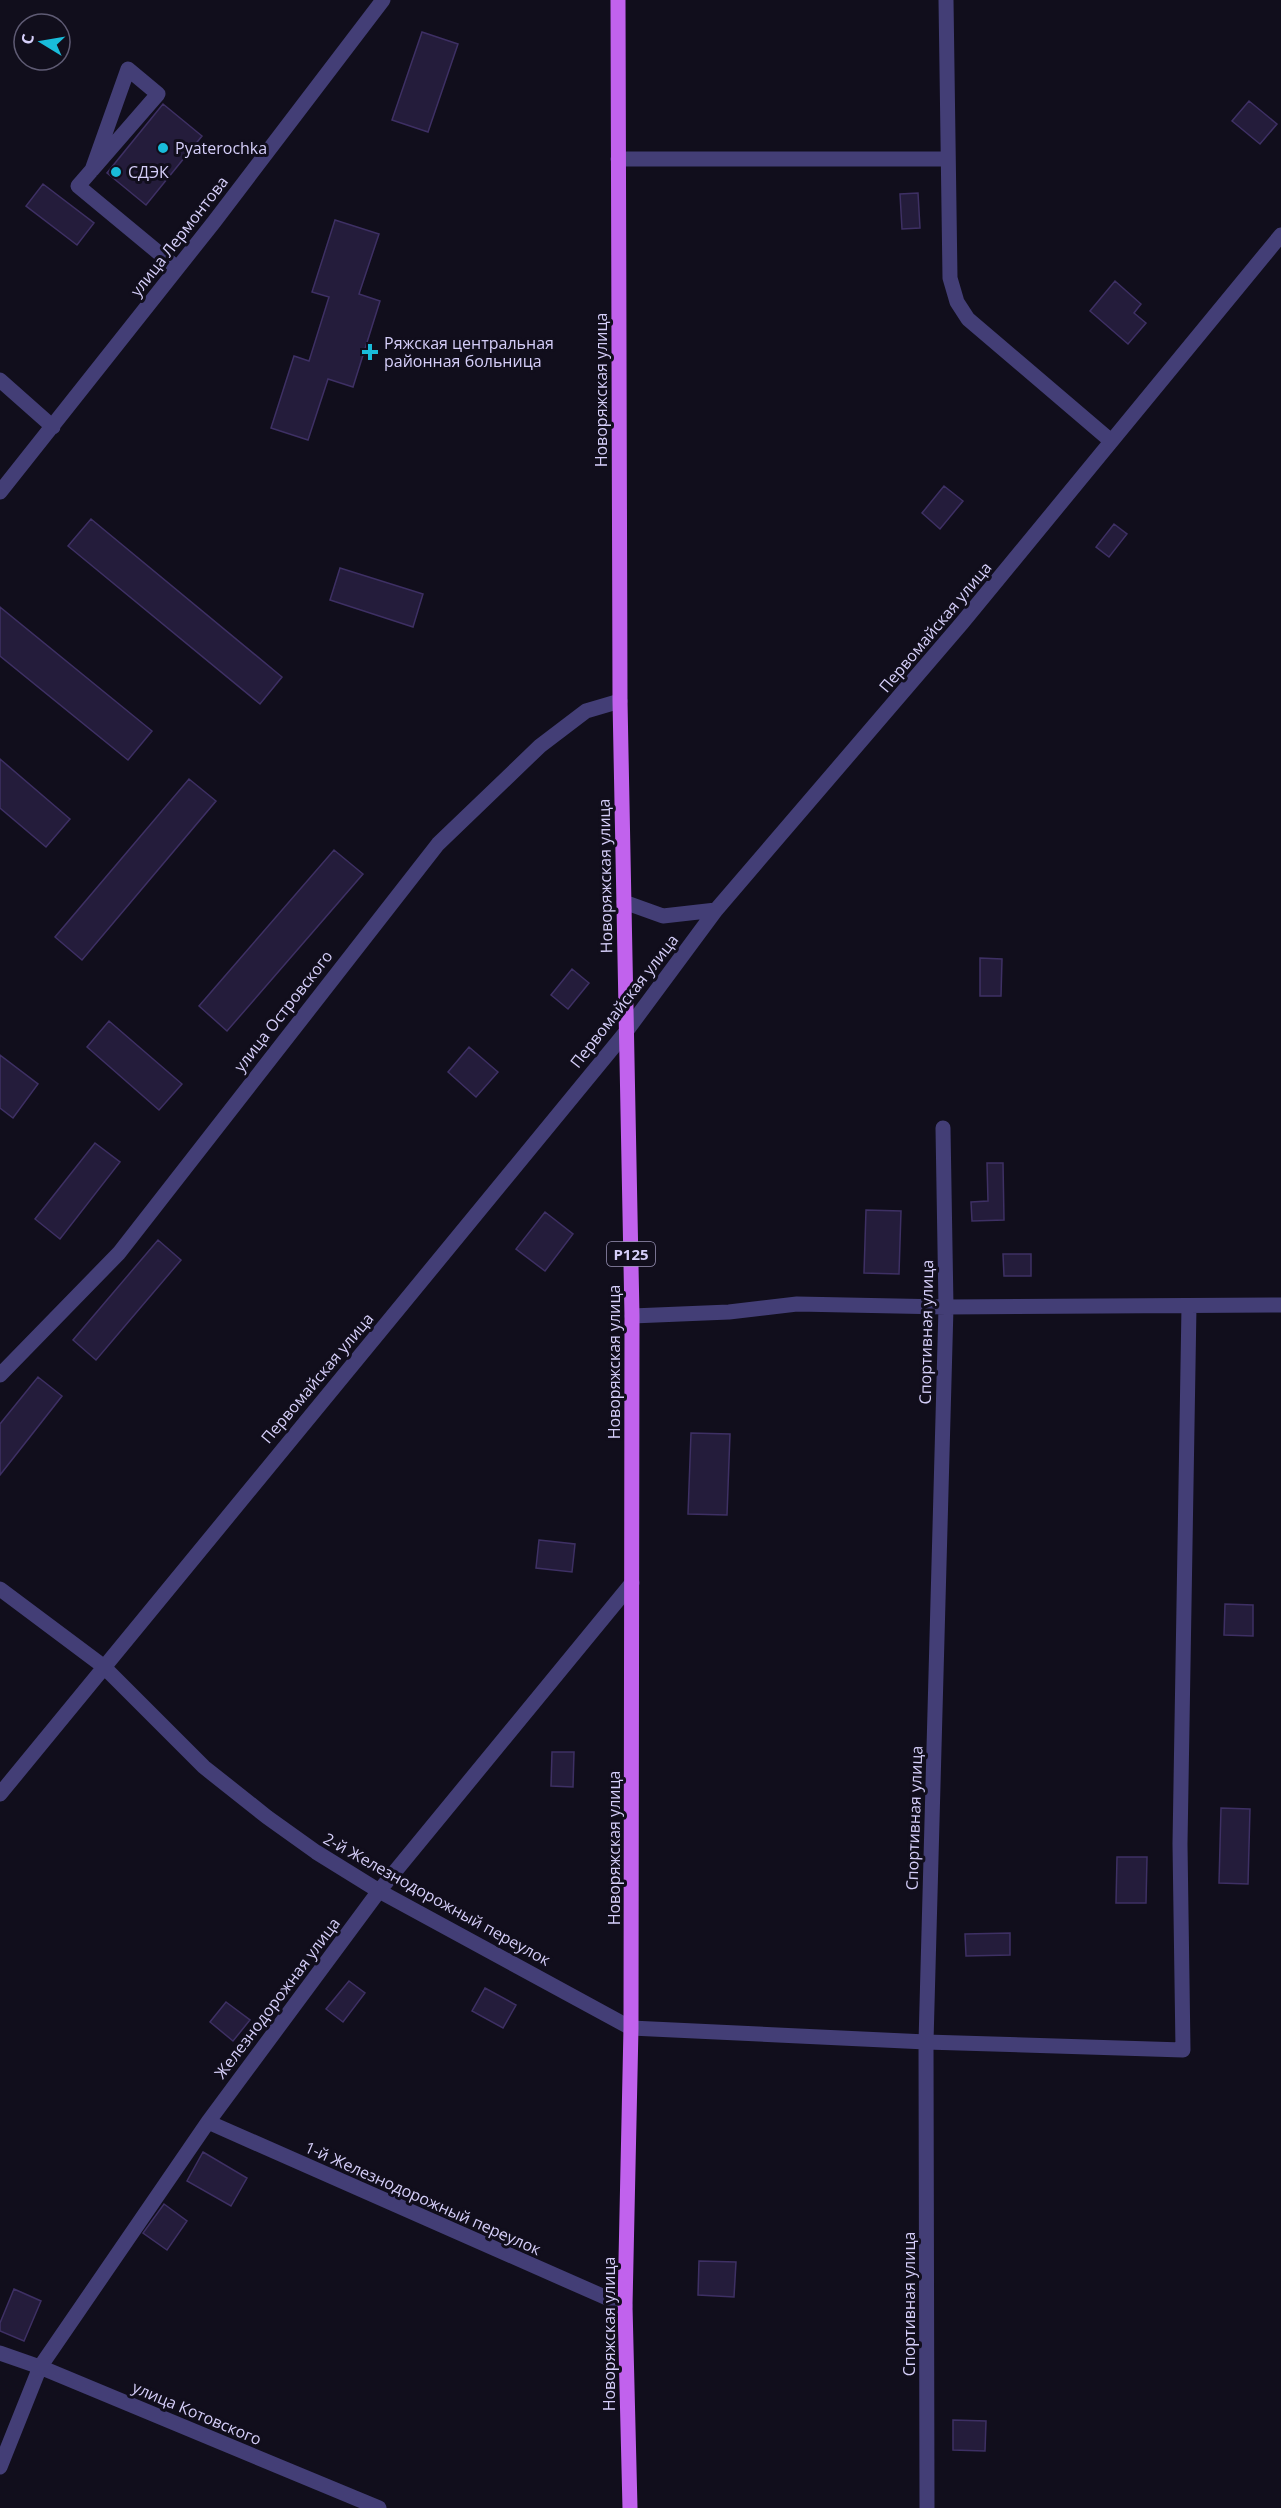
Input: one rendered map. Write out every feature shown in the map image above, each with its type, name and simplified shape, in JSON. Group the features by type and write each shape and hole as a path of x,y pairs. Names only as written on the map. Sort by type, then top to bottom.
{"main road":[{"name":"Новоряжская улица","path":"618,0 620,701 632,1316 631,2028 625,2306 630,2508"}],"street":[{"name":"улица Лермонтова","path":"0,492 177,268 383,0"},
{"path":"946,0 950,278 957,302 968,319 1111,441"},
{"path":"92,170 128,69 158,94 92,170 78,186 177,268"},
{"path":"618,159 948,159"},
{"name":"Первомайская улица","path":"0,1794 625,1033 716,910 962,624 1281,235"},
{"path":"0,380 53,427"},
{"name":"улица Островского","path":"0,1375 119,1253 438,844 540,746 586,711 620,701"},
{"path":"624,902 663,916 716,910"},
{"name":"Спортивная улица","path":"927,2508 926,2042 946,1307 943,1128"},
{"path":"632,1316 729,1312 797,1304 946,1307 1281,1305"},
{"path":"631,2028 926,2042 1183,2050 1180,1844 1189,1306"},
{"name":"Железнодорожная улица","path":"0,2467 40,2367 208,2122 379,1891 632,1583"},
{"name":"2-й Железнодорожный переулок","path":"0,1589 103,1666 204,1767 316,1852 379,1891 631,2028"},
{"name":"1-й Железнодорожный переулок","path":"208,2122 625,2306"},
{"name":"улица Котовского","path":"0,2353 40,2367 378,2508"}],"building":[{"path":"422,32 458,44 428,132 392,120"},
{"path":"1249,101 1277,124 1260,144 1232,121"},
{"path":"163,104 202,136 146,205 107,173"},
{"path":"43,184 94,223 77,245 26,206"},
{"path":"918,193 920,228 902,229 900,194"},
{"path":"335,220 379,234 359,294 380,301 353,387 328,379 308,440 271,428 294,356 309,361 329,297 312,292"},
{"path":"1115,281 1141,304 1134,313 1146,323 1128,344 1090,311"},
{"path":"944,486 963,501 940,529 922,513"},
{"path":"91,519 282,677 260,704 68,546"},
{"path":"1114,524 1127,534 1109,557 1096,547"},
{"path":"340,568 423,594 413,627 330,600"},
{"path":"0,607 152,731 128,760 0,656"},
{"path":"0,759 70,819 46,847 0,808"},
{"path":"189,779 216,801 82,960 55,937"},
{"path":"334,850 363,874 227,1031 199,1006"},
{"path":"980,958 1002,959 1001,996 980,996"},
{"path":"572,969 589,983 568,1009 551,995"},
{"path":"109,1021 182,1084 159,1110 87,1047"},
{"path":"469,1047 498,1072 476,1097 448,1072"},
{"path":"0,1055 38,1084 13,1118 0,1108"},
{"path":"95,1143 120,1162 60,1239 35,1219"},
{"path":"987,1163 1003,1163 1004,1220 972,1221 971,1202 988,1201"},
{"path":"866,1210 901,1211 899,1274 864,1273"},
{"path":"545,1212 573,1234 545,1271 516,1249"},
{"path":"158,1240 181,1260 96,1360 73,1340"},
{"path":"1003,1254 1031,1254 1031,1276 1004,1276"},
{"path":"38,1377 62,1396 0,1475 0,1424"},
{"path":"691,1433 730,1434 727,1515 688,1514"},
{"path":"539,1540 575,1544 572,1572 536,1568"},
{"path":"1225,1604 1253,1605 1253,1636 1224,1635"},
{"path":"552,1752 574,1752 573,1787 551,1786"},
{"path":"1221,1808 1250,1809 1248,1884 1219,1883"},
{"path":"1117,1857 1147,1857 1146,1903 1116,1903"},
{"path":"1010,1933 1010,1955 966,1956 965,1934"},
{"path":"349,1981 365,1993 343,2022 326,2009"},
{"path":"485,1988 516,2005 503,2028 472,2011"},
{"path":"226,2002 250,2020 233,2041 210,2022"},
{"path":"203,2152 247,2178 231,2206 187,2181"},
{"path":"164,2204 187,2221 167,2250 143,2233"},
{"path":"699,2261 736,2262 734,2297 698,2295"},
{"path":"14,2289 41,2301 24,2341 0,2331 0,2323"},
{"path":"953,2420 986,2421 985,2451 953,2450"}],"place":[{"name":"Pyaterochka","path":"163,148"},
{"name":"СДЭК","path":"116,172"},
{"name":"Ряжская центральная районная больница","path":"370,352"}]}
